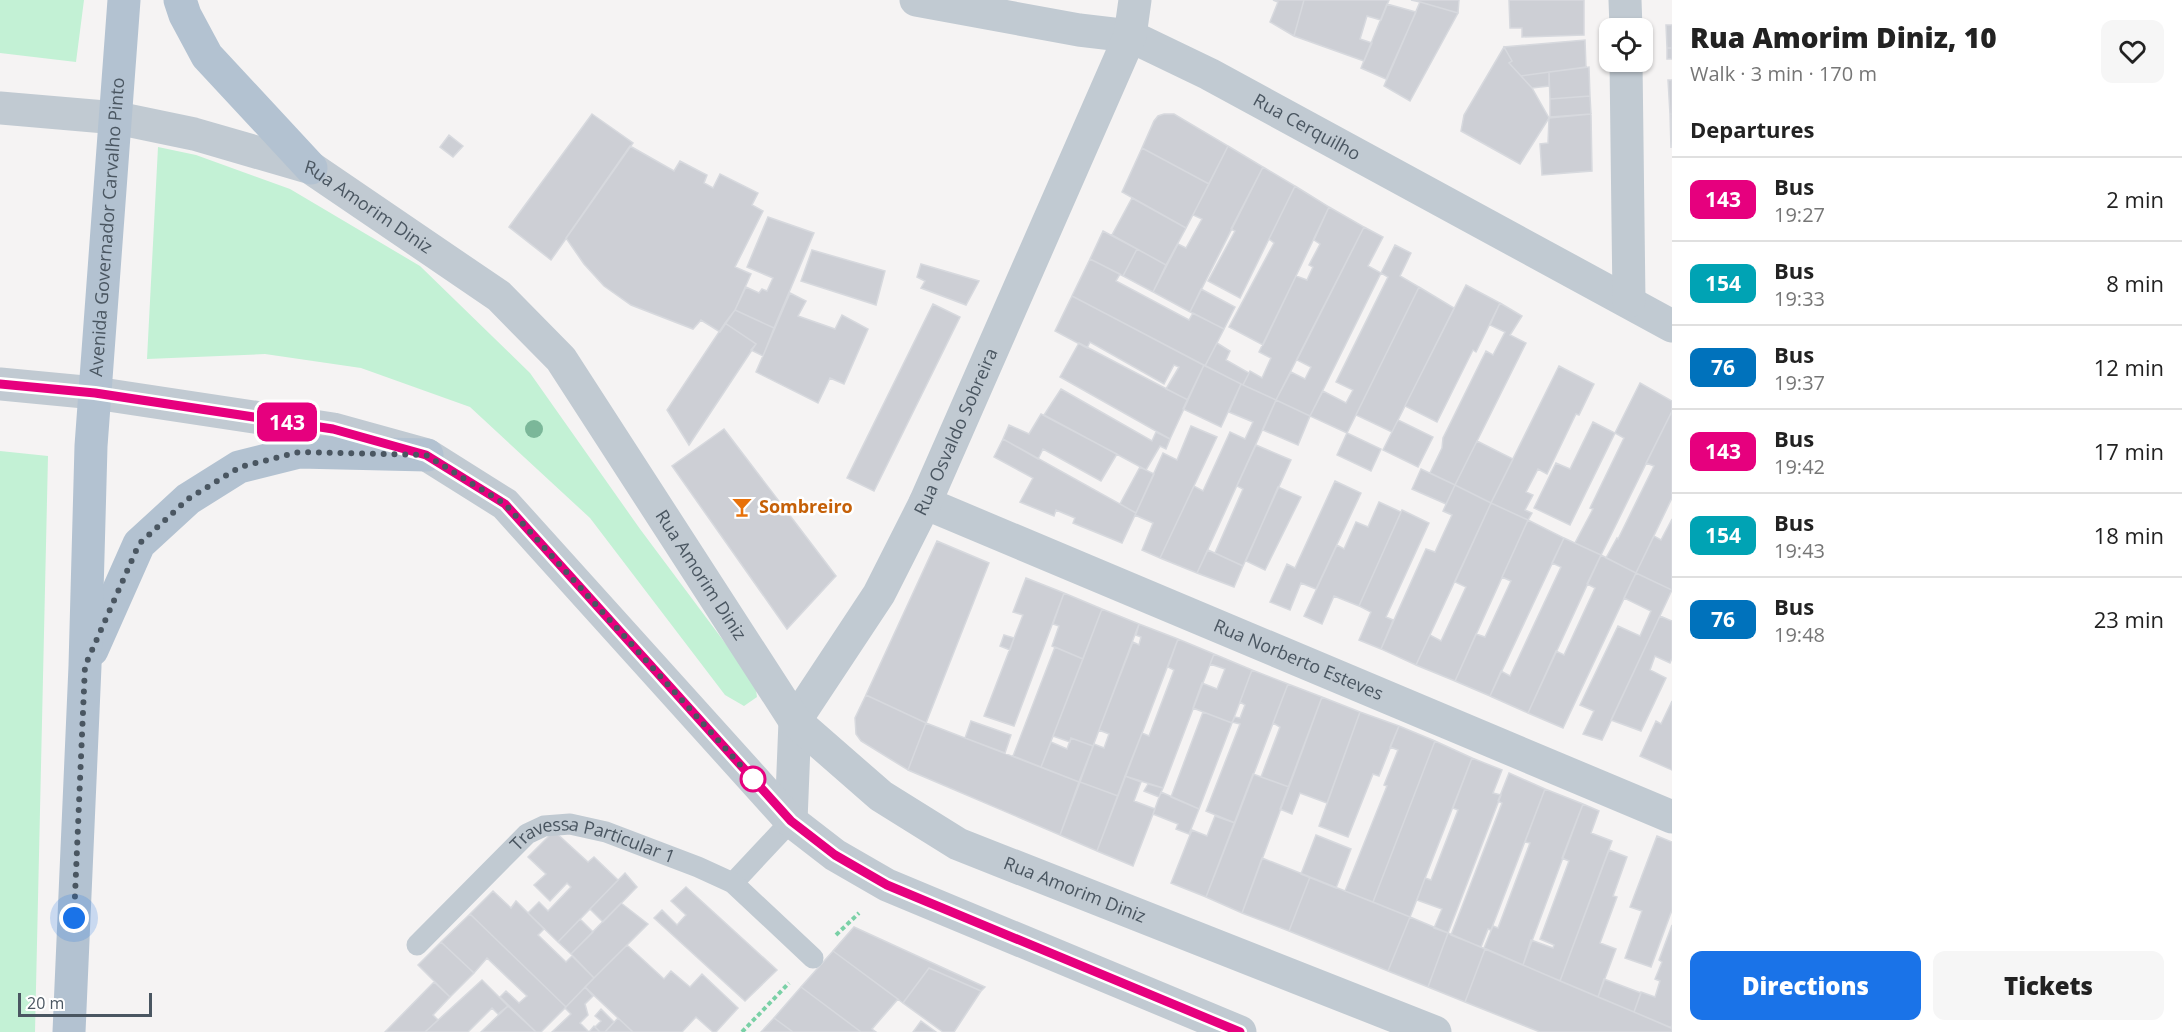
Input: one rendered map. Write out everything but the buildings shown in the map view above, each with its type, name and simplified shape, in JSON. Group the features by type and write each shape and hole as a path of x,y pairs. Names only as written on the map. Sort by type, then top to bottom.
{"main road":[{"name":"Avenida Governador Carvalho Pinto","path":"69,1032 85,666 91,458 124,0"},
{"path":"180,0 185,15 207,56 311,168"},
{"path":"85,666 139,544 188,499 231,472 240,467 299,452 426,455"}],"street":[{"name":"Rua Cerquilho","path":"916,0 1079,30 1130,36 1209,74 1672,326"},
{"name":"Rua Osvaldo Sobreira","path":"795,721 879,594 925,503 1130,36 1135,0"},
{"path":"1625,0 1626,18"},
{"path":"1626,72 1629,301"},
{"name":"Rua Amorim Diniz","path":"0,108 117,118 194,134 311,168 499,296 561,359 795,721 880,795 958,844 1435,1032"},
{"path":"0,384 95,393 333,429 426,455 505,504 791,821 835,855 887,885 1240,1032"},
{"name":"Rua Norberto Esteves","path":"925,503 1672,817"},
{"path":"791,821 795,721"}],"lane":[{"path":"733,883 791,821"},
{"name":"Travessa Particular 1","path":"417,945 526,834 544,826 570,824 606,832 653,848 733,883 813,958"}],"green space":[{"path":"0,0 84,0 76,62 0,53"},
{"path":"158,147 196,155 290,189 420,266 530,373 640,529 755,683 757,697 744,706 725,695 590,518 470,407 361,368 265,354 147,359"},
{"path":"0,451 48,456 35,1032 0,1032"}],"bus line":[{"name":"143","path":"0,384 95,393 333,429 426,455 505,504 791,821 835,855 887,885 1240,1032"}],"place":[{"name":"Sombreiro","path":"742,507"}],"route":[{"path":"74,918 85,666 139,544 188,499 240,467 299,452 426,455 505,504 753,779"}]}
